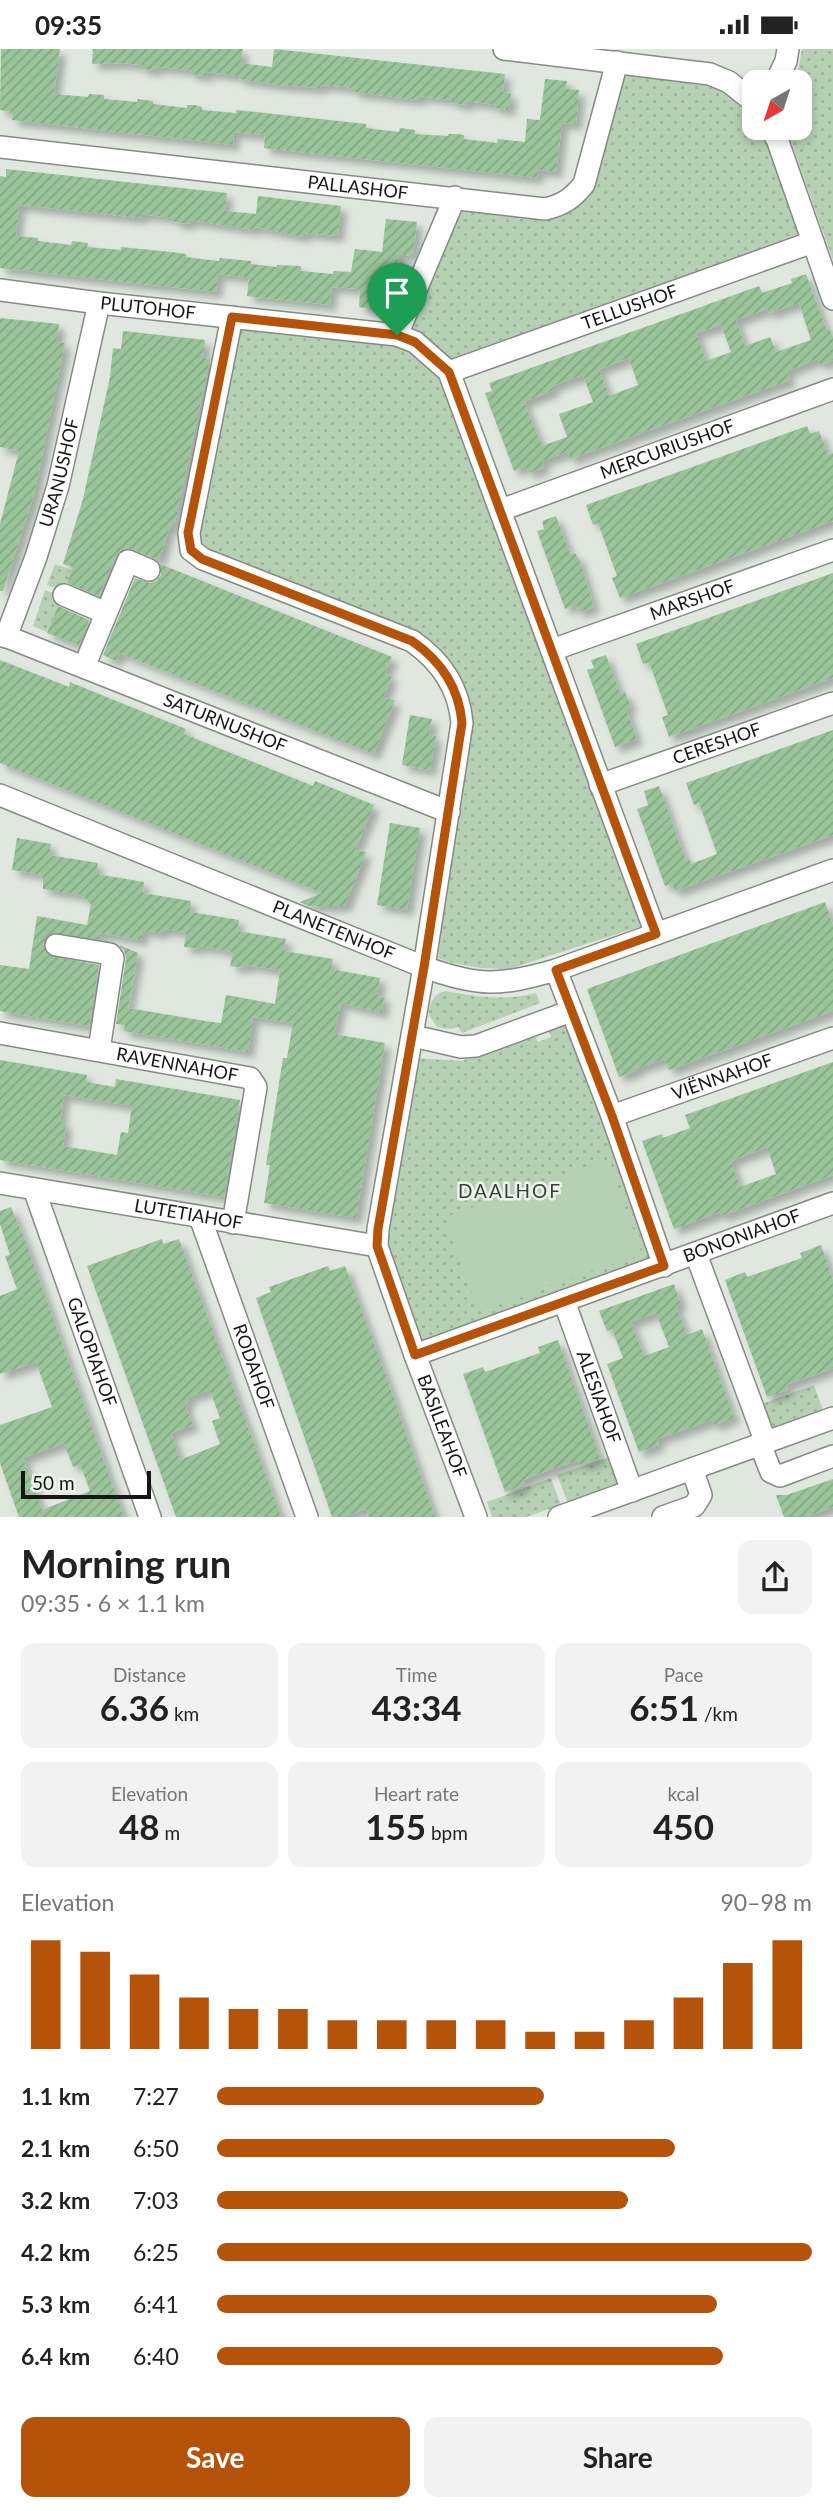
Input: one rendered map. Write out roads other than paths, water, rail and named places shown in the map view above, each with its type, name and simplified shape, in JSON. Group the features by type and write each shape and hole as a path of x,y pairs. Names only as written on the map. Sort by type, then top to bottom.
{"street":[{"path":"512,49 617,62 653,58 710,74 729,82 742,93"},
{"path":"782,70 788,49"},
{"name":"PALLASHOF","path":"0,147 545,209 561,205 584,184 617,62"},
{"path":"777,140 813,242 828,271 833,299"},
{"path":"456,197 397,335 415,342 449,372 656,934"},
{"name":"TELLUSHOF","path":"449,372 813,242"},
{"name":"PLUTOHOF","path":"0,290 397,335"},
{"name":"URANUSHOF","path":"3,635 36,557 58,486 99,303"},
{"name":"BASILEAHOF","path":"232,317 188,533 191,550 202,559 394,632 418,645 439,665 453,685 459,701 462,723 449,812 377,1246 476,1517"},
{"name":"MERCURIUSHOF","path":"501,510 833,389"},
{"name":"MARSHOF","path":"552,650 833,550"},
{"path":"84,667 128,561 149,570"},
{"path":"64,595 106,613"},
{"name":"SATURNUSHOF","path":"3,635 449,812"},
{"name":"CERESHOF","path":"600,785 833,703"},
{"name":"PLANETENHOF","path":"0,795 424,967 466,980 502,983 556,970 833,870"},
{"path":"56,945 110,954 113,958 99,1050"},
{"path":"556,970 612,1116 664,1266"},
{"path":"412,1036 446,1044 568,1005"},
{"name":"RAVENNAHOF","path":"0,1033 250,1078 256,1087 233,1223"},
{"name":"VIËNNAHOF","path":"612,1116 833,1038"},
{"name":"LUTETIAHOF","path":"0,1183 377,1246"},
{"name":"GALOPIAHOF","path":"34,1189 150,1517"},
{"name":"BONONIAHOF","path":"415,1355 696,1254 831,1209"},
{"name":"RODAHOF","path":"201,1217 307,1517"},
{"path":"696,1254 771,1472 780,1476 833,1456"},
{"name":"ALESIAHOF","path":"564,1301 632,1491"},
{"path":"559,1517 833,1418"},
{"path":"663,1517 694,1506 701,1495 692,1469"}],"district":[{"name":"DAALHOF","path":"510,1191"}]}
